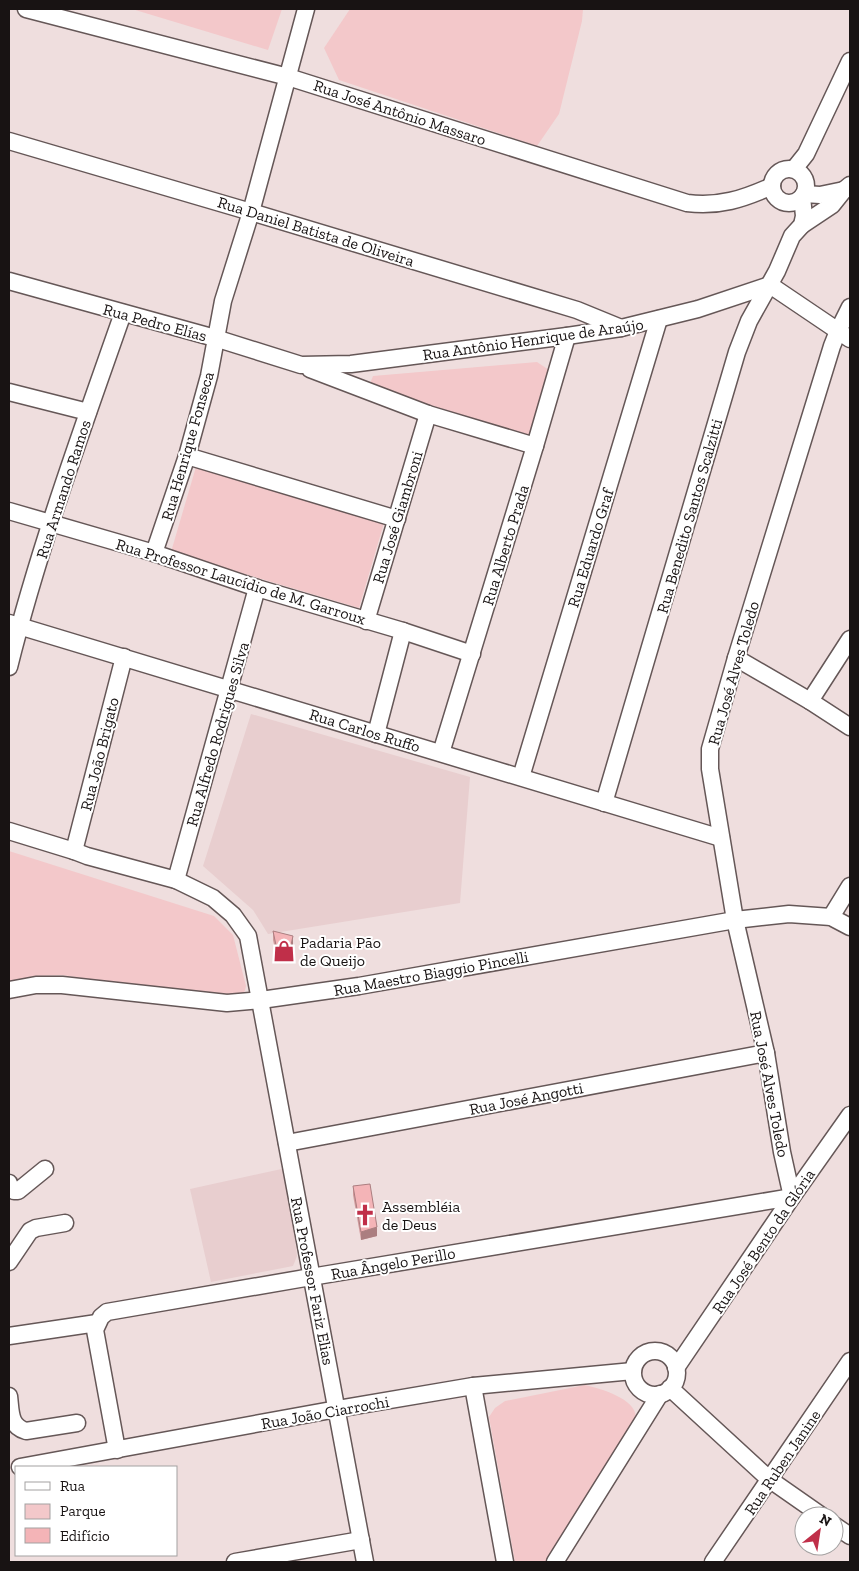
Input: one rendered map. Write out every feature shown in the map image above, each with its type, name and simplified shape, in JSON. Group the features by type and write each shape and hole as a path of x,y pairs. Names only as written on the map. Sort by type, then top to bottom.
{"street":[{"name":"Rua José Antônio Massaro","path":"26,9 288,77 687,203 705,205 728,202 749,196 772,186"},
{"name":"Rua Henrique Fonseca","path":"154,553 187,456 209,376 223,301 251,212 306,9"},
{"path":"794,169 806,154 850,61"},
{"name":"Rua Daniel Batista de Oliveira","path":"9,141 577,310 620,328"},
{"path":"798,198 806,188 806,182 799,172 794,169 785,169 778,172 773,178 772,186 774,195 780,201 820,195 847,188"},
{"path":"797,230 832,205 847,188"},
{"name":"Rua Benedito Santos Scalzitti","path":"604,803 737,352 750,322 804,216 798,198"},
{"name":"Rua Pedro Elías","path":"9,281 216,338 301,365 428,414 535,446"},
{"path":"770,285 844,335"},
{"name":"Rua Antônio Henrique de Araújo","path":"351,364 620,328 698,309 770,285"},
{"name":"Rua José Alves Toledo","path":"792,1197 782,1152 766,1053 735,920 710,769 710,749 736,658 844,335 850,308"},
{"name":"Rua Armando Ramos","path":"9,668 14,624 123,313"},
{"name":"Rua Eduardo Graf","path":"521,777 659,319"},
{"name":"Rua Alberto Prada","path":"441,753 567,336"},
{"name":"Rua Pedro Elías","path":"301,365 351,364"},
{"path":"9,392 88,412"},
{"name":"Rua José Giambroni","path":"366,621 428,414"},
{"path":"187,456 397,519"},
{"name":"Rua Professor Laucídio de M. Garroux","path":"9,511 154,553 257,588 403,631 472,654"},
{"name":"Rua Alfredo Rodrigues Silva","path":"176,880 257,588"},
{"name":"Rua Carlos Ruffo","path":"14,624 722,838"},
{"path":"376,734 403,631"},
{"path":"810,701 850,639"},
{"name":"Rua João Brigato","path":"74,851 124,658"},
{"path":"736,658 810,701 850,727"},
{"name":"Rua Professor Fariz Elias","path":"9,832 87,856 176,880 213,898 233,915 248,936 365,1562"},
{"path":"831,917 850,886"},
{"name":"Rua Maestro Biaggio Pincelli","path":"9,990 36,985 62,985 227,1003 359,986 735,920 789,914 831,917 850,927"},
{"name":"Rua José Angotti","path":"287,1142 766,1053"},
{"name":"Rua José Bento da Glória","path":"676,1368 850,1115"},
{"path":"9,1183 10,1188 18,1191 45,1169"},
{"name":"Rua Ângelo Perillo","path":"97,1323 107,1312 792,1197"},
{"path":"9,1262 30,1231 36,1228 65,1223"},
{"path":"9,1336 97,1323 95,1330 117,1450"},
{"path":"555,1562 665,1391 675,1382 677,1376 676,1368 669,1356 664,1352 657,1351 643,1354 638,1358 633,1371 634,1378 641,1390 654,1395 665,1391"},
{"name":"Rua Ruben Janine","path":"713,1562 850,1361"},
{"name":"Rua João Ciarrochi","path":"29,1466 473,1386 633,1371"},
{"path":"473,1386 505,1562"},
{"path":"665,1391 769,1479 808,1506"},
{"path":"9,1396 13,1423 26,1431 77,1423"},
{"path":"235,1562 361,1540"}],"shaded area":[{"path":"251,714 470,777 460,903 268,934 253,910 203,866"},
{"path":"286,1168 297,1256 293,1266 211,1282 190,1189"}],"green space":[{"path":"132,9 282,9 268,50"},
{"path":"350,9 583,9 582,21 559,114 537,146 339,80 324,48"},
{"path":"537,362 549,370 529,436 369,386 373,376"},
{"path":"198,460 386,516 359,608 171,552"},
{"path":"9,851 214,916 233,935 246,986 244,994 235,1000 62,975 33,976 9,983"},
{"path":"585,1385 616,1395 630,1405 636,1417 633,1433 546,1562 515,1562 489,1417 495,1408 505,1401"}],"building":[{"path":"273,931 293,936 290,949 277,950"},
{"name":"Assembléia de Deus","path":"370,1184 377,1227 361,1232 353,1186"}],"place":[{"name":"Padaria Pão de Queijo","path":"284,951"},
{"name":"Assembléia de Deus","path":"365,1215"}]}
